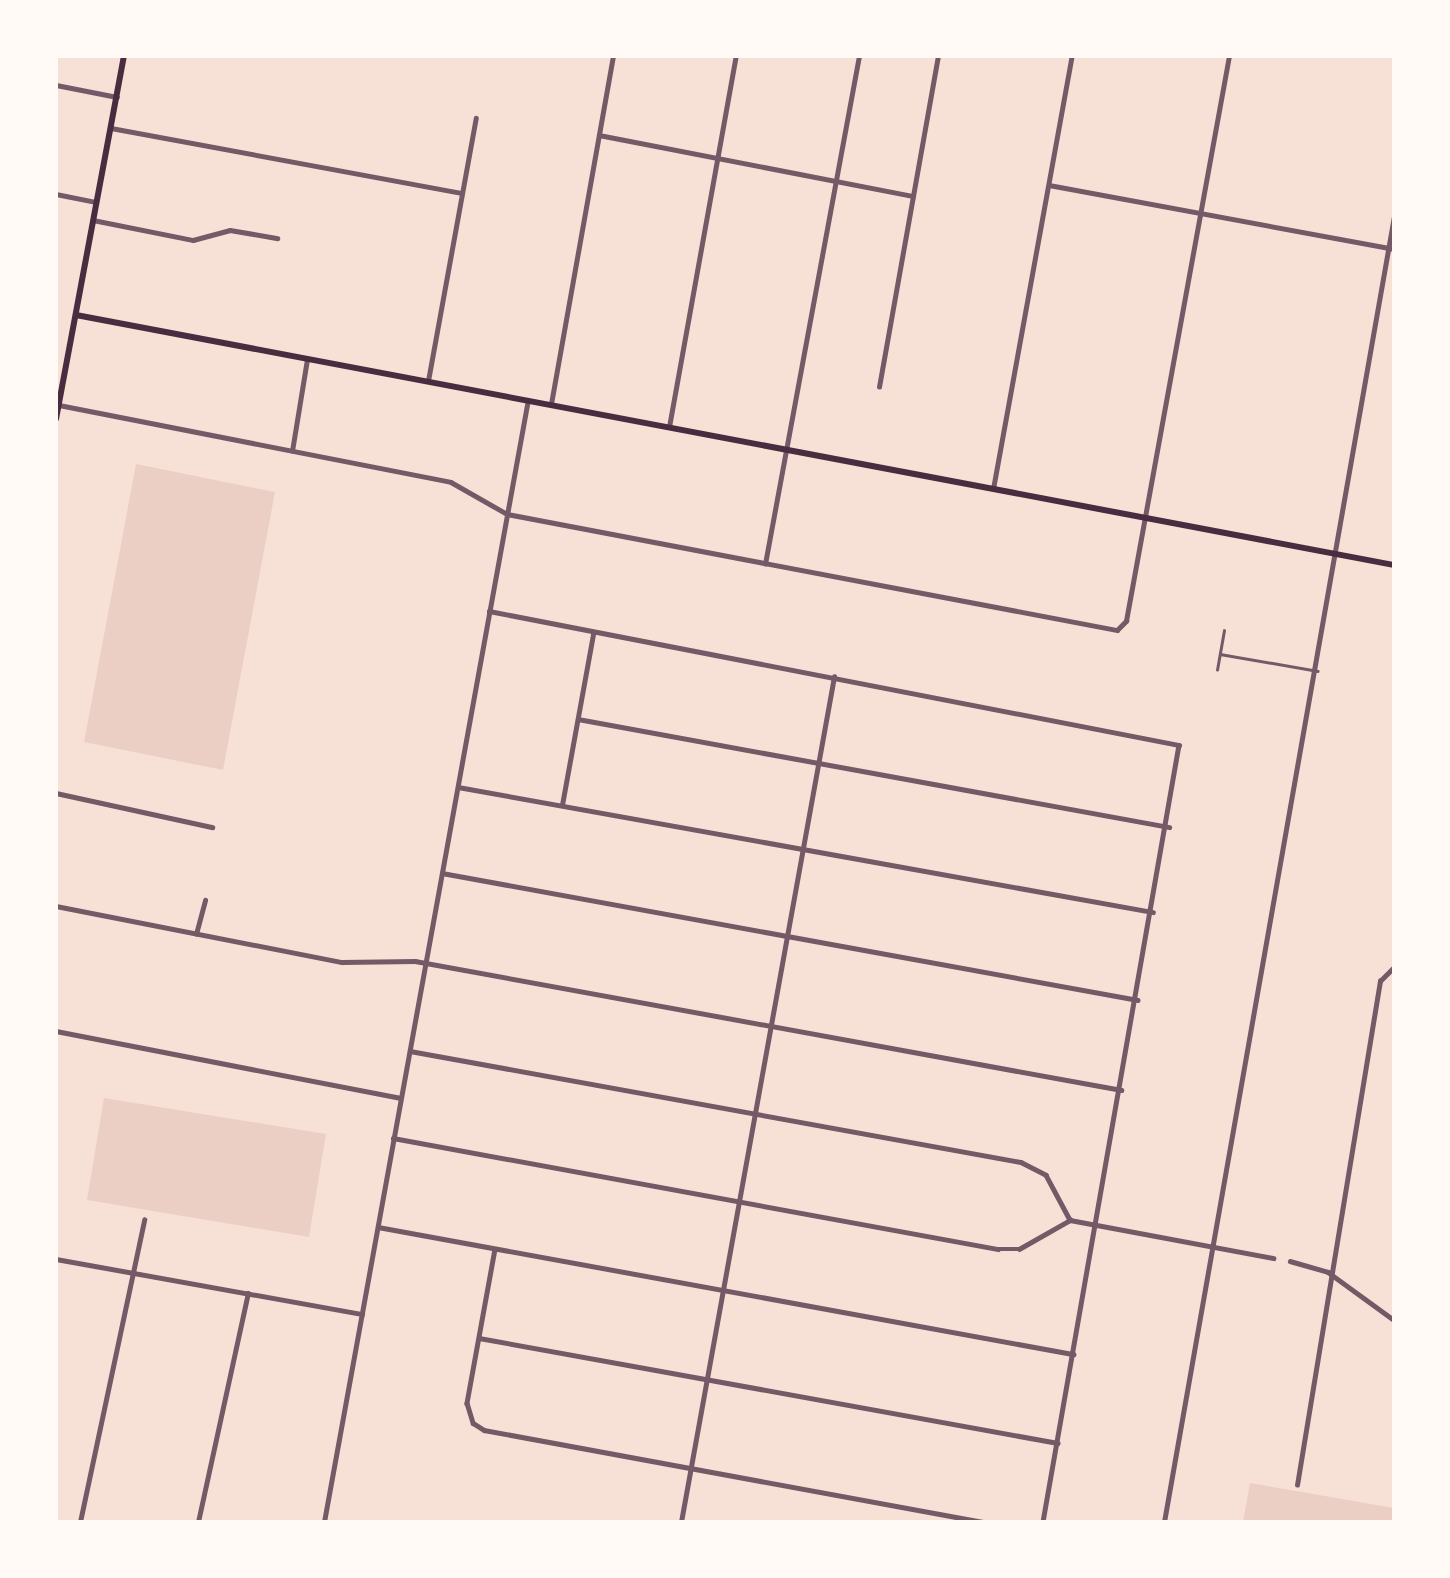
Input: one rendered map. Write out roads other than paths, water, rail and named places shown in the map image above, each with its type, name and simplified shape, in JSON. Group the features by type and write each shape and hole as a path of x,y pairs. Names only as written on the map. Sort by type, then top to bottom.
{"main road":[{"path":"56,419 124,56"},
{"path":"76,316 1394,565"}],"street":[{"path":"551,404 613,56"},
{"path":"669,427 736,56"},
{"path":"765,564 859,56"},
{"path":"879,387 939,56"},
{"path":"993,489 1072,56"},
{"path":"59,405 452,482 507,514 1111,631 1122,628 1145,519 1229,56"},
{"path":"56,85 117,97"},
{"path":"428,382 476,118"},
{"path":"111,128 462,193"},
{"path":"599,135 717,160 914,196"},
{"path":"1049,185 1391,249"},
{"path":"56,194 97,202"},
{"path":"1164,1522 1318,671 1391,249 1394,216"},
{"path":"93,220 192,240 230,230 277,238"},
{"path":"292,451 307,359"},
{"path":"56,373 64,374"},
{"path":"324,1522 528,400"},
{"path":"489,611 593,634 1165,737 1179,745 1182,756 1043,1522"},
{"path":"562,805 593,634"},
{"path":"681,1522 834,677"},
{"path":"578,719 1169,827"},
{"path":"458,786 1153,912"},
{"path":"56,793 212,827"},
{"path":"442,873 1138,1000"},
{"path":"197,934 205,900"},
{"path":"56,906 342,962 425,963 1122,1090"},
{"path":"1297,1485 1328,1272 1380,981 1392,967"},
{"path":"56,1031 401,1098"},
{"path":"410,1051 1030,1164 1046,1175 1070,1220"},
{"path":"393,1138 998,1249 1019,1249 1070,1220 1273,1258"},
{"path":"80,1522 144,1220"},
{"path":"378,1227 1073,1354"},
{"path":"495,1249 467,1403 473,1423 497,1433 983,1522"},
{"path":"56,1259 133,1276 362,1314"},
{"path":"1290,1261 1328,1272 1394,1320"},
{"path":"198,1522 248,1293"},
{"path":"479,1338 1058,1443"}],"lane":[{"path":"1217,670 1224,631"},
{"path":"1220,654 1318,671"}]}
